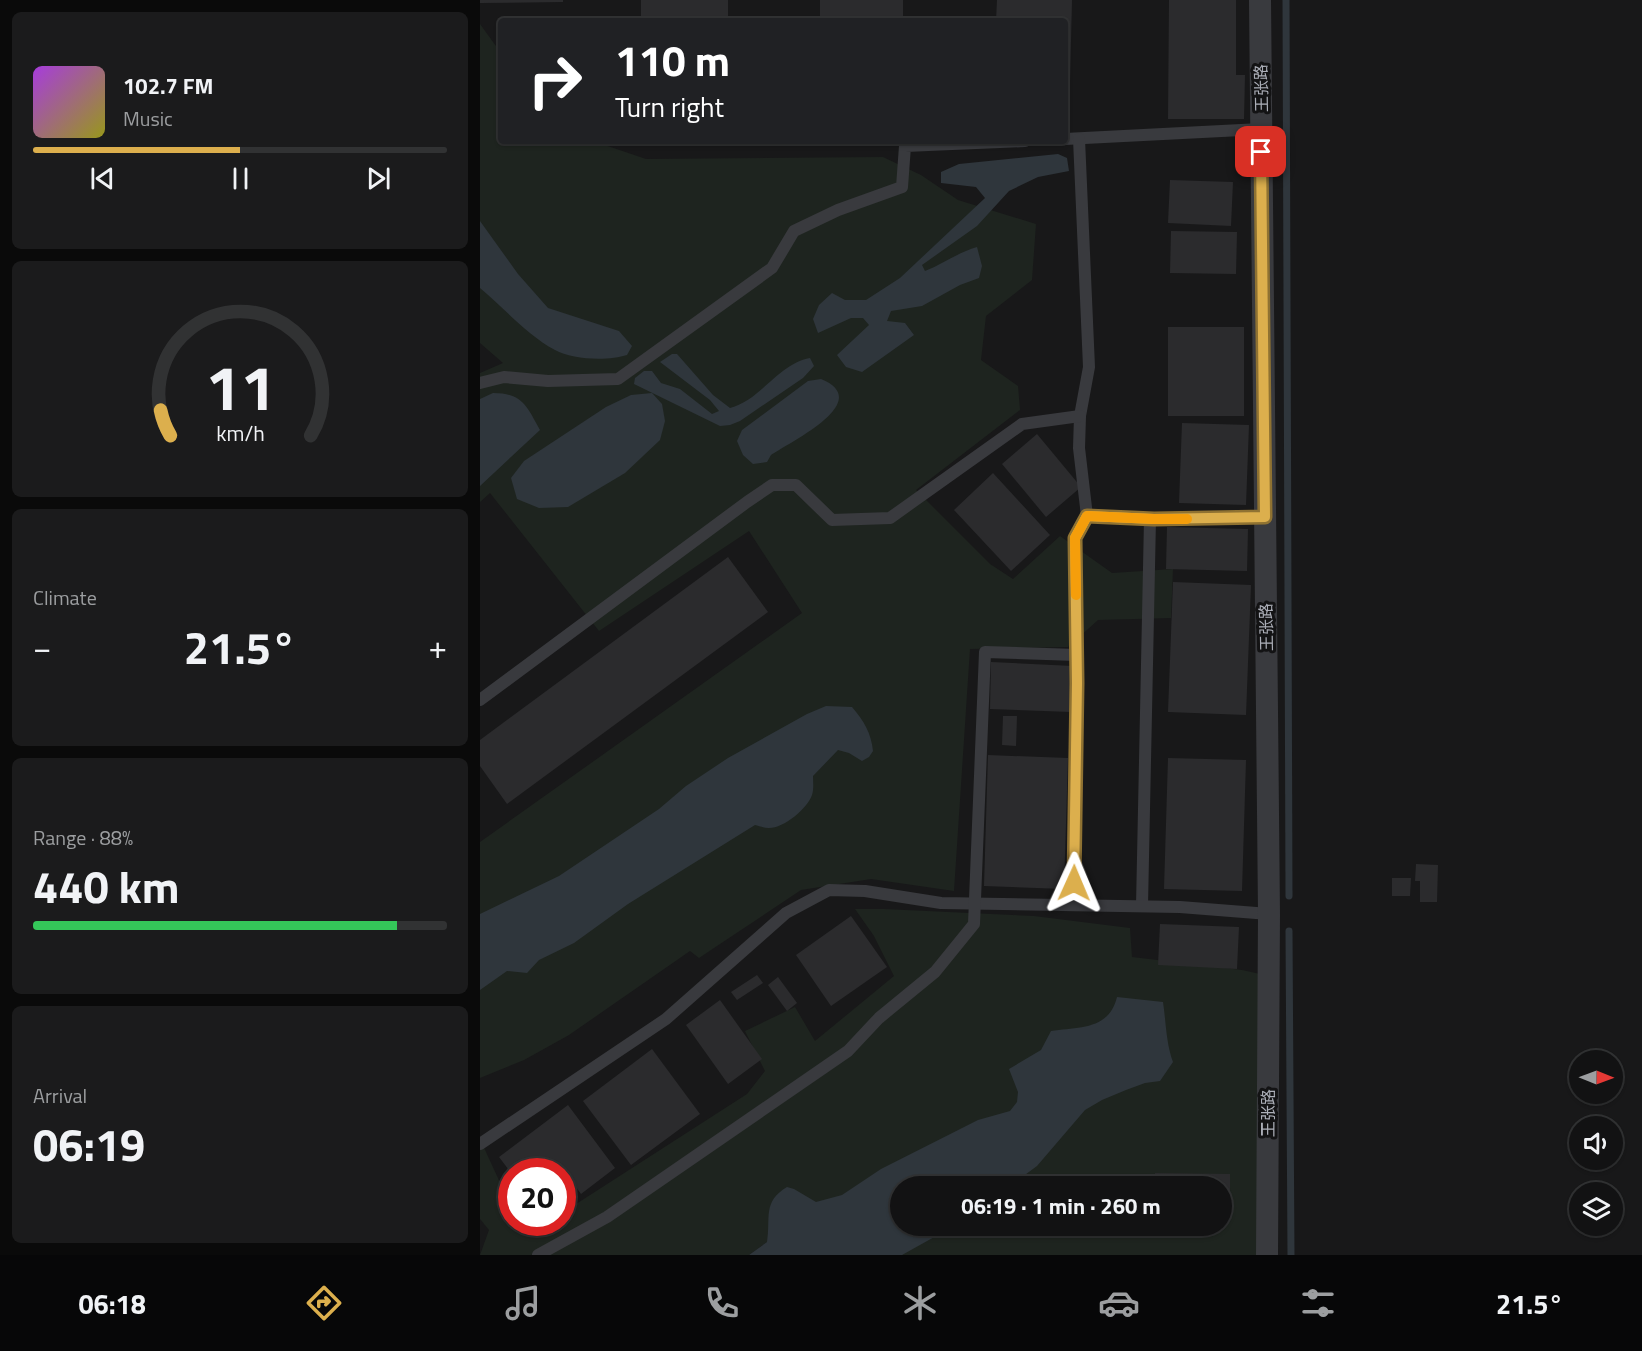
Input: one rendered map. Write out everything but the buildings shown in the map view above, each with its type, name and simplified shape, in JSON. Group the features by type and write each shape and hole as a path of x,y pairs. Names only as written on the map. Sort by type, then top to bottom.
{"street":[{"name":"王张路","path":"1260,0 1269,914 1268,1255"}],"lane":[{"path":"1068,139 1261,129"},
{"path":"1074,905 1077,655 1075,538 1087,516 1079,448 1080,416 1089,368 1079,139"},
{"path":"480,383 504,377 549,381 618,379 772,268 794,231 838,210 902,187 904,146 952,144"},
{"path":"480,700 772,485 796,485 832,520 890,518 1022,424 1080,416"},
{"path":"1087,516 1150,519 1265,517"},
{"path":"1142,906 1150,519"},
{"path":"538,1255 607,1217 848,1051 879,1018 935,972 974,924 985,652 1077,655"},
{"path":"480,1144 666,1019 786,913 829,890 866,891 941,903 1180,907 1269,914"}],"shaded area":[{"path":"480,24 498,49 498,144 602,144 646,159 883,157 921,175 958,200 1036,224 1032,280 986,316 981,360 1018,386 1020,410 916,490 990,564 1013,579 1060,536 1112,573 1173,569 1171,618 1098,620 1068,647 970,649 954,891 871,879 801,890 699,958 690,951 569,1035 524,1060 480,1078 480,842 802,613 749,531 599,631 490,493 480,502 480,373 503,363 480,343"},
{"path":"1058,154 1067,158 1069,171 1038,177 1009,191 977,226 922,265 925,271 977,247 982,266 979,278 960,285 922,306 891,311 887,321 905,323 914,335 862,372 846,367 837,355 869,325 863,318 851,318 818,333 813,319 819,305 832,293 845,300 866,300 900,278 985,198 976,187 941,183 941,172 959,164"},
{"path":"480,221 518,274 548,308 619,331 632,346 627,355 611,358 571,356 545,344 516,321 480,288"},
{"path":"672,354 677,354 713,395 730,408 751,398 788,367 810,358 814,366 803,378 740,421 720,426 634,384 635,378 644,371 652,371 661,383 680,389 712,414 719,411 710,400 660,362"},
{"path":"821,379 835,388 839,398 834,409 824,420 771,455 767,462 753,464 743,455 737,441 742,430 808,381"},
{"path":"493,393 518,399 527,408 540,430 480,486 480,399"},
{"path":"652,393 662,404 665,421 660,440 625,473 568,507 539,508 517,499 511,478 524,461 606,407 631,395"},
{"path":"826,706 852,707 871,738 873,751 869,757 862,761 849,753 838,750 813,776 812,795 800,812 788,821 769,828 755,825 628,904 574,943 539,960 527,973 507,971 480,990 480,914 559,876 659,809 686,786 728,758 807,714"},
{"path":"855,909 1034,916 1130,928 1132,957 1260,974 1257,1255 783,1255 767,1242 749,1255 480,1255 489,1230 480,1219 480,1139 498,1178 498,1236 576,1236 576,1204 747,1094 765,1071 745,1031 795,1007 815,1041 894,976 874,936"},
{"path":"1117,997 1163,1002 1173,1062 1160,1081 1145,1083 1126,1090 1085,1110 1037,1166 1024,1176 890,1176 890,1236 936,1236 902,1255 749,1255 767,1242 771,1205 779,1193 787,1187 816,1202 842,1195 881,1169 978,1120 1010,1111 1017,1102 1018,1092 1009,1069 1041,1050 1051,1031 1092,1025 1107,1016"}],"waterway":[{"path":"1286,0 1289,896"},
{"path":"1289,931 1291,1255"}],"slow traffic":[{"path":"1076,595 1075,538 1087,516 1187,519"}],"route":[{"path":"1074,883 1077,683 1075,538 1087,516 1154,519 1265,517 1261,152"}]}
